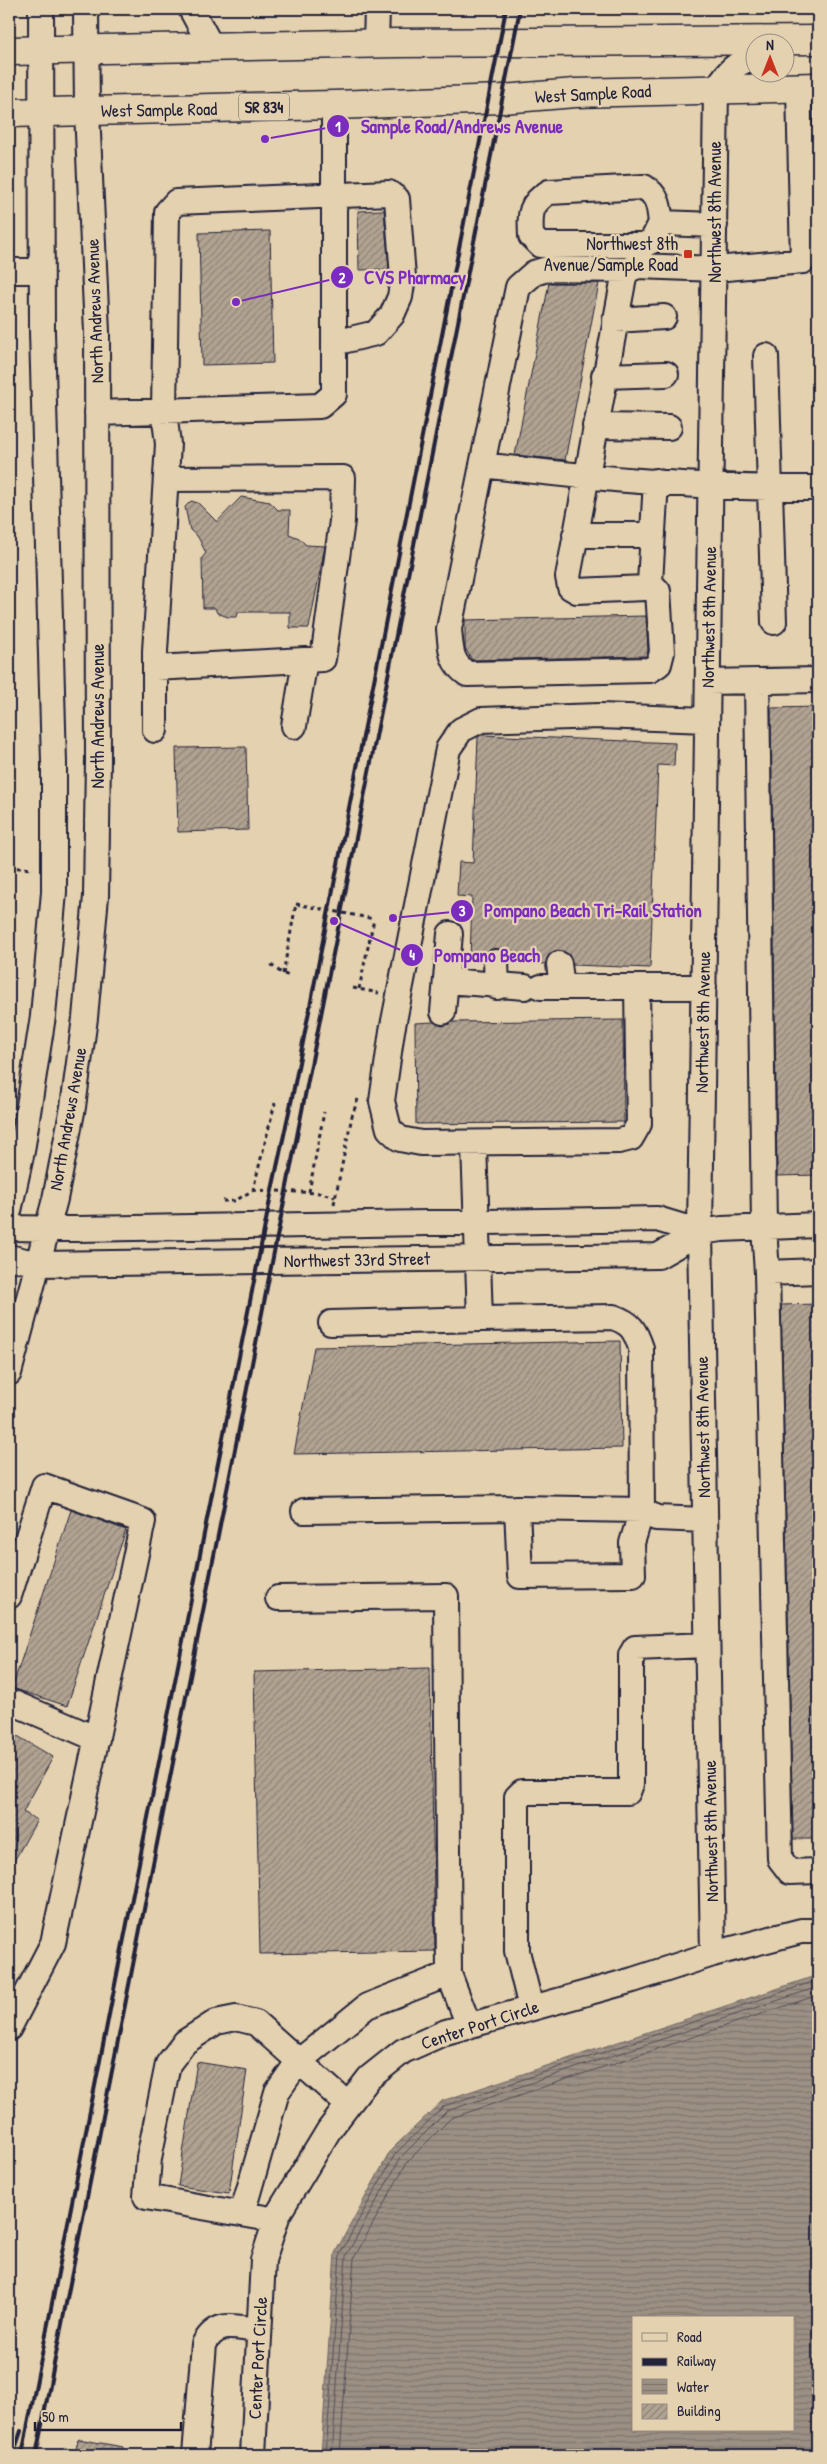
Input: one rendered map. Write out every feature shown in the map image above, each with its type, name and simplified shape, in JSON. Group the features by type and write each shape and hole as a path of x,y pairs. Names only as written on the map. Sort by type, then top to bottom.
{"main road":[{"path":"9,51 211,46 818,40"},
{"name":"West Sample Road","path":"9,113 334,105 502,99 584,93 809,88"}],"street":[{"path":"9,1211 22,1151 43,1016 54,892 54,762 41,271 41,9"},
{"name":"North Andrews Avenue","path":"9,1373 55,1199 73,1107 85,1018 96,896 97,332 86,9"},
{"path":"191,9 211,46"},
{"path":"376,44 377,9"},
{"path":"794,50 818,45"},
{"path":"716,89 727,72 744,61"},
{"path":"650,583 658,591 662,652 659,664 650,670 467,674 457,666 451,648 449,629 518,287 534,273 547,269 628,270 638,266 716,269 804,261 809,88"},
{"name":"Northwest 8th Avenue","path":"713,1954 700,1232 707,720 716,269 716,89"},
{"path":"97,413 320,406 334,394 334,105"},
{"path":"644,187 652,191 658,200 660,223 652,241 643,245 540,245 531,236 530,213 538,199 549,192 644,187"},
{"path":"155,730 155,668 168,444 164,412 167,212 176,202 389,193 397,199 403,277 400,297 392,315 376,332 334,344"},
{"path":"660,223 715,225"},
{"path":"628,270 624,277 615,320 585,477 568,577 570,587 577,591 645,588 650,583 656,481"},
{"path":"9,271 41,271"},
{"path":"615,320 664,317"},
{"path":"766,356 774,622"},
{"path":"604,376 666,374"},
{"path":"595,426 669,427"},
{"path":"482,465 585,477 771,489 818,488"},
{"path":"155,668 323,659 342,521 343,478 166,479"},
{"path":"576,535 653,535"},
{"path":"294,726 305,660"},
{"path":"708,682 818,680"},
{"path":"757,681 764,1227 767,1273 780,1859 790,1872 818,1871"},
{"path":"637,987 639,1124 630,1138 619,1141 421,1144 400,1139 388,1129 382,1102 392,1031 448,749 461,730 481,720 600,716 707,720"},
{"path":"443,1012 450,934"},
{"path":"496,962 498,986"},
{"path":"446,981 498,986 547,981 637,987 704,986"},
{"path":"474,1144 480,1319"},
{"name":"Northwest 33rd Street","path":"9,1228 46,1230 657,1219 700,1232 818,1225"},
{"name":"Northwest 33rd Street","path":"9,1257 38,1264 658,1256 700,1232"},
{"path":"767,1273 818,1272"},
{"path":"331,1323 613,1317 627,1322 635,1330 641,1348 642,1510 632,1543 633,1575 520,1576 517,1508"},
{"path":"9,1596 44,1486 143,1521 53,1944 9,2028"},
{"path":"304,1511 517,1508 642,1510 656,1518 705,1520"},
{"path":"278,1598 446,1596 449,1974 470,2026"},
{"path":"531,2008 517,1951 517,1798 522,1792 628,1792 631,1784 631,1655 636,1648 707,1645"},
{"path":"9,1701 97,1739"},
{"name":"Center Port Circle","path":"253,2455 263,2260 276,2220 330,2130 369,2078 402,2051 446,2032 633,1980 713,1954 801,1931 818,1931"},
{"path":"242,2214 277,2092 298,2062 367,2006 449,1974"},
{"path":"276,2220 146,2197 149,2158 168,2064 185,2042 216,2022 236,2018 256,2023 348,2105"},
{"path":"195,2455 204,2344 211,2332 223,2327 259,2330"}],"path":[{"path":"9,867 37,869"},
{"path":"283,974 296,904 374,919 359,989"},
{"path":"271,965 283,974 288,975"},
{"path":"353,988 379,993"},
{"path":"333,1207 352,1116 358,1099"},
{"path":"253,1190 275,1103"},
{"path":"309,1192 324,1112"},
{"path":"224,1201 235,1201 253,1190 309,1192 335,1197"}],"water":[{"path":"818,1975 818,2455 321,2455 335,2253 391,2150 442,2101"}],"building":[{"path":"384,210 389,269 359,270 358,211"},
{"path":"270,231 273,363 202,365 199,233"},
{"path":"549,283 599,283 565,460 515,455"},
{"path":"241,497 270,502 278,510 290,510 289,534 299,538 306,545 325,546 309,628 290,628 290,612 238,612 237,617 228,617 217,613 215,608 203,608 202,558 206,553 198,537 190,530 185,507 191,501 198,503 217,522"},
{"path":"646,616 648,651 646,656 472,660 465,648 465,620"},
{"path":"818,707 818,1175 777,1176 771,708"},
{"path":"481,735 675,743 674,766 658,765 650,968 573,965 570,955 558,950 550,953 546,964 510,962 507,954 496,948 488,951 483,961 470,961 472,897 457,896 459,862 473,863 478,737"},
{"path":"246,747 248,830 178,832 176,748"},
{"path":"623,1020 624,1122 416,1124 415,1023 434,1022 442,1026 452,1022"},
{"path":"818,1304 818,1839 793,1839 781,1305"},
{"path":"620,1341 622,1448 294,1454 314,1347"},
{"path":"71,1510 126,1530 67,1706 12,1688"},
{"path":"430,1668 435,1951 260,1954 254,1672"},
{"path":"9,1731 53,1757 23,1812 37,1820 9,1870"},
{"path":"197,2062 247,2070 229,2193 178,2186"},
{"path":"78,2439 123,2447 122,2455 75,2455"}],"railway":[{"path":"22,2455 506,9"},
{"path":"36,2455 520,9"},
{"path":"13,2455 21,2431"}],"place":[{"name":"Sample Road/Andrews Avenue","path":"265,139"},
{"name":"Northwest 8th Avenue/Sample Road","path":"688,254"},
{"name":"CVS Pharmacy","path":"236,302"},
{"name":"Pompano Beach Tri-Rail Station","path":"393,918"},
{"name":"Pompano Beach","path":"334,921"}]}
